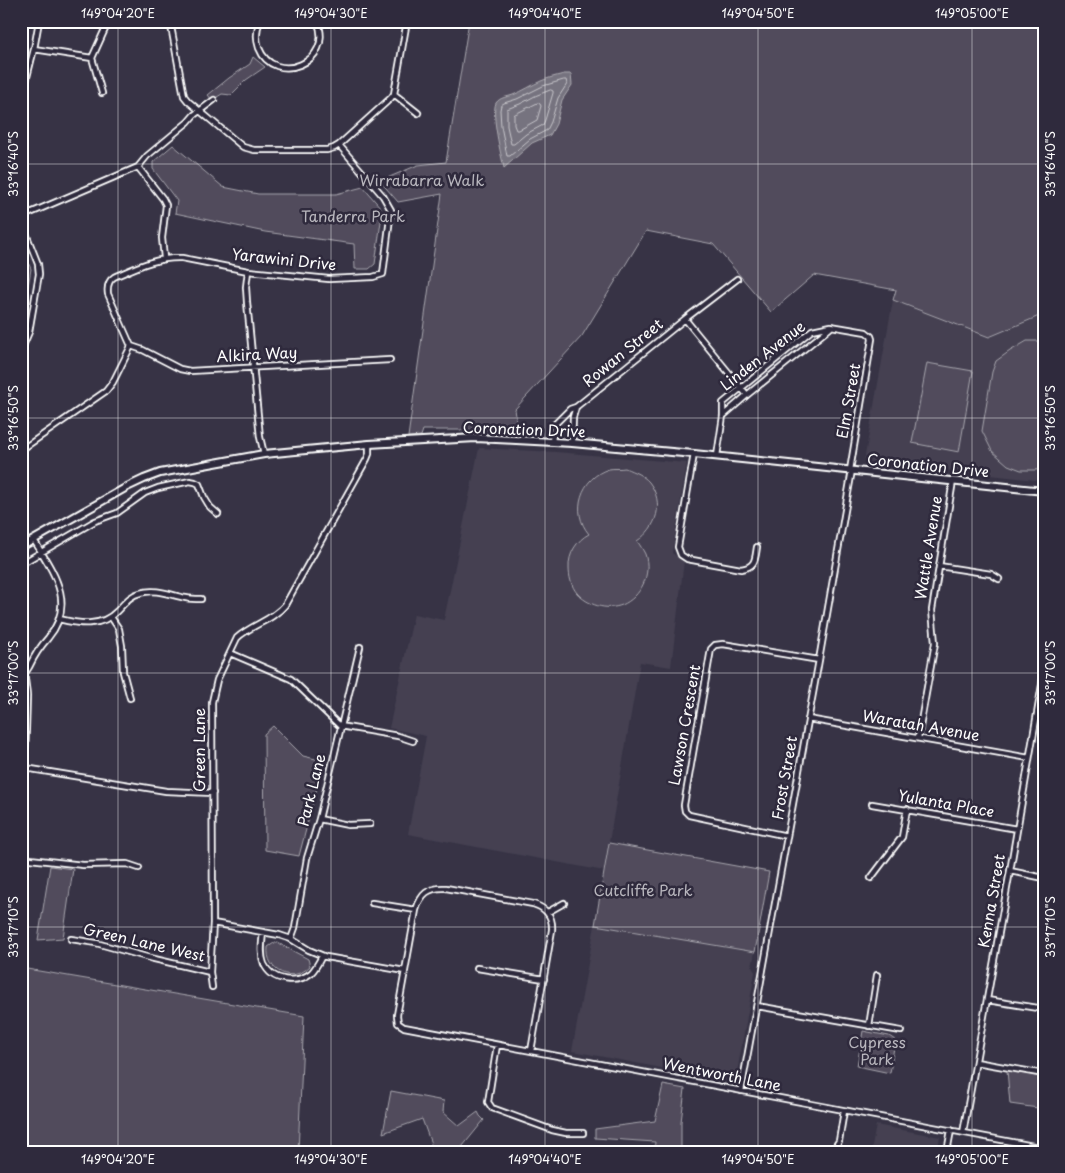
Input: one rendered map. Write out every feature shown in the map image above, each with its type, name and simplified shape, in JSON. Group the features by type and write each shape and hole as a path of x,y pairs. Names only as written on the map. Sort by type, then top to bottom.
{"main road":[{"name":"Coronation Drive","path":"21,547 127,487 144,479 174,470 264,454 369,444 476,438 572,443 717,456 1044,491"}],"street":[{"path":"21,101 39,21"},
{"path":"170,21 184,96 243,147 250,150 327,150 339,145 394,94 407,21"},
{"path":"260,21 257,36 262,54 275,65 289,68 305,63 317,51 321,38 317,21"},
{"path":"102,94 92,58 106,26"},
{"path":"34,49 92,58"},
{"path":"394,94 418,113"},
{"path":"21,218 138,167 147,156 214,100"},
{"name":"Yarawini Drive","path":"130,346 108,294 108,285 114,277 152,261 164,258 186,258 248,271 339,279 373,277 383,274 391,210 383,196 339,145"},
{"path":"138,167 166,205 162,238 164,258"},
{"path":"21,222 38,264 39,274 29,332 21,347"},
{"path":"248,271 246,287 260,437 264,454"},
{"name":"Rowan Street","path":"552,442 554,425 570,409 576,407 737,279"},
{"name":"Rowan Street","path":"685,319 747,395"},
{"name":"Linden Avenue","path":"723,416 831,326"},
{"name":"Linden Avenue","path":"717,456 723,403 812,330 831,326 866,332 871,336"},
{"name":"Elm Street","path":"851,470 872,342 871,336"},
{"path":"21,450 106,391 113,382 130,346"},
{"name":"Alkira Way","path":"130,346 143,350 187,371 390,360"},
{"name":"Rowan Street","path":"572,443 573,417 576,407"},
{"name":"Green Lane","path":"212,987 210,972 213,923 212,702 217,680 237,638 285,605 367,459 369,444"},
{"path":"694,454 678,547 681,555 687,559 742,569 753,564 757,546"},
{"name":"Frost Street","path":"742,1091 851,470"},
{"name":"Wattle Avenue","path":"918,738 935,643 932,610 953,481"},
{"path":"21,564 95,521 117,513 145,493 158,488 195,482 199,484 210,507 218,514"},
{"path":"21,792 25,768 27,689 23,674 37,651 50,635 59,619 62,605 59,588 53,573 34,540"},
{"path":"939,566 991,574 999,579"},
{"path":"59,619 89,624 103,621 111,617 127,600 141,592 157,591 201,600"},
{"path":"111,617 119,630 122,646 122,672 130,698"},
{"name":"Lawson Crescent","path":"787,836 689,815 685,811 684,805 711,649 715,645 723,644 819,660"},
{"name":"Park Lane","path":"291,939 295,928 307,858 319,818 360,647"},
{"path":"230,653 291,679 340,726 398,736 413,741"},
{"name":"Kenna Street","path":"963,1133 1044,672"},
{"name":"Waratah Avenue","path":"808,719 1028,758"},
{"path":"25,768 166,790 213,793"},
{"name":"Yulanta Place","path":"872,804 1017,829"},
{"path":"871,878 902,837 907,809"},
{"path":"319,818 348,825 370,824"},
{"path":"21,858 82,865 127,864 139,868"},
{"path":"1010,871 1044,878"},
{"path":"213,923 279,935 291,939 322,956 405,971 418,902 424,894 432,890 440,888 542,907 548,912 553,926 531,1051"},
{"path":"372,903 416,910"},
{"path":"548,912 564,903"},
{"path":"263,932 262,955 264,963 272,974 278,978 294,980 304,977 314,970 322,956"},
{"name":"Green Lane West","path":"71,939 210,972"},
{"path":"478,968 544,979"},
{"name":"Wentworth Lane","path":"405,971 396,1014 398,1023 408,1029 1044,1148"},
{"path":"869,1026 877,975"},
{"path":"987,1000 1044,1009"},
{"path":"757,1006 901,1031"},
{"path":"498,1045 488,1102 492,1108 552,1130 583,1133"},
{"path":"976,1062 1044,1074"},
{"path":"791,1152 807,1149 829,1149 835,1146 838,1141 844,1111"},
{"path":"947,1152 950,1130"},
{"path":"1030,1152 1032,1145"}],"shaded area":[{"path":"893,300 989,337 1044,314 1044,481 864,461"},
{"path":"479,448 556,452 687,463 672,553 684,561 671,667 640,662 604,871 408,834 426,736 389,728 414,614 444,620"},
{"path":"595,925 755,952 752,967 755,972 736,1078 731,1081 572,1051"},
{"path":"876,1125 940,1137 937,1152 871,1152"}],"green space":[{"name":"Wirrabarra Walk","path":"469,21 1044,21 1044,314 989,337 893,300 896,290 814,275 771,312 713,244 646,231 582,336 515,409 518,430 423,430 421,436 408,437 442,194 398,202 380,181 418,165 446,162"},
{"path":"253,57 265,67 246,80 231,95 222,94 212,100 208,95 250,64"},
{"name":"Tanderra Park","path":"173,145 223,187 258,194 336,194 363,187 381,208 382,214 375,264 369,269 355,269 354,244 265,232 175,213 177,201 153,169 153,162"},
{"path":"21,246 31,269 21,327"},
{"path":"1027,341 1044,341 1044,468 1036,470 1021,470 1008,465 992,451 982,431 992,372 996,361"},
{"path":"927,363 973,371 959,452 912,443"},
{"path":"625,468 647,480 657,498 658,506 654,522 644,536 637,541 645,554 647,562 646,577 639,591 629,601 616,607 598,606 586,601 577,593 573,587 569,571 570,558 574,548 589,534 580,516 581,496 591,479 599,473 609,469"},
{"path":"273,726 303,756 324,761 299,856 265,850 264,734"},
{"name":"Cutcliffe Park","path":"609,843 769,872 755,952 595,925"},
{"path":"50,866 73,869 63,938 38,940"},
{"path":"278,943 308,959 310,966 296,974 282,973 275,969 268,956 268,947"},
{"path":"21,968 304,1016 298,1152 21,1152"},
{"name":"Cypress Park","path":"863,1031 889,1036 895,1040 890,1073 857,1066"},
{"path":"1007,1070 1044,1077 1038,1108 1010,1104"},
{"path":"663,1085 685,1089 681,1122 681,1152 654,1152 655,1142 595,1138 595,1129 655,1121"},
{"path":"391,1091 444,1101 443,1112 459,1126 478,1112 484,1120 458,1152 434,1152 422,1119 383,1133"}],"water":[{"path":"564,74 571,74 572,85 562,100 556,124 550,135 532,143 504,168 496,125 496,103 502,98 541,81"}]}
